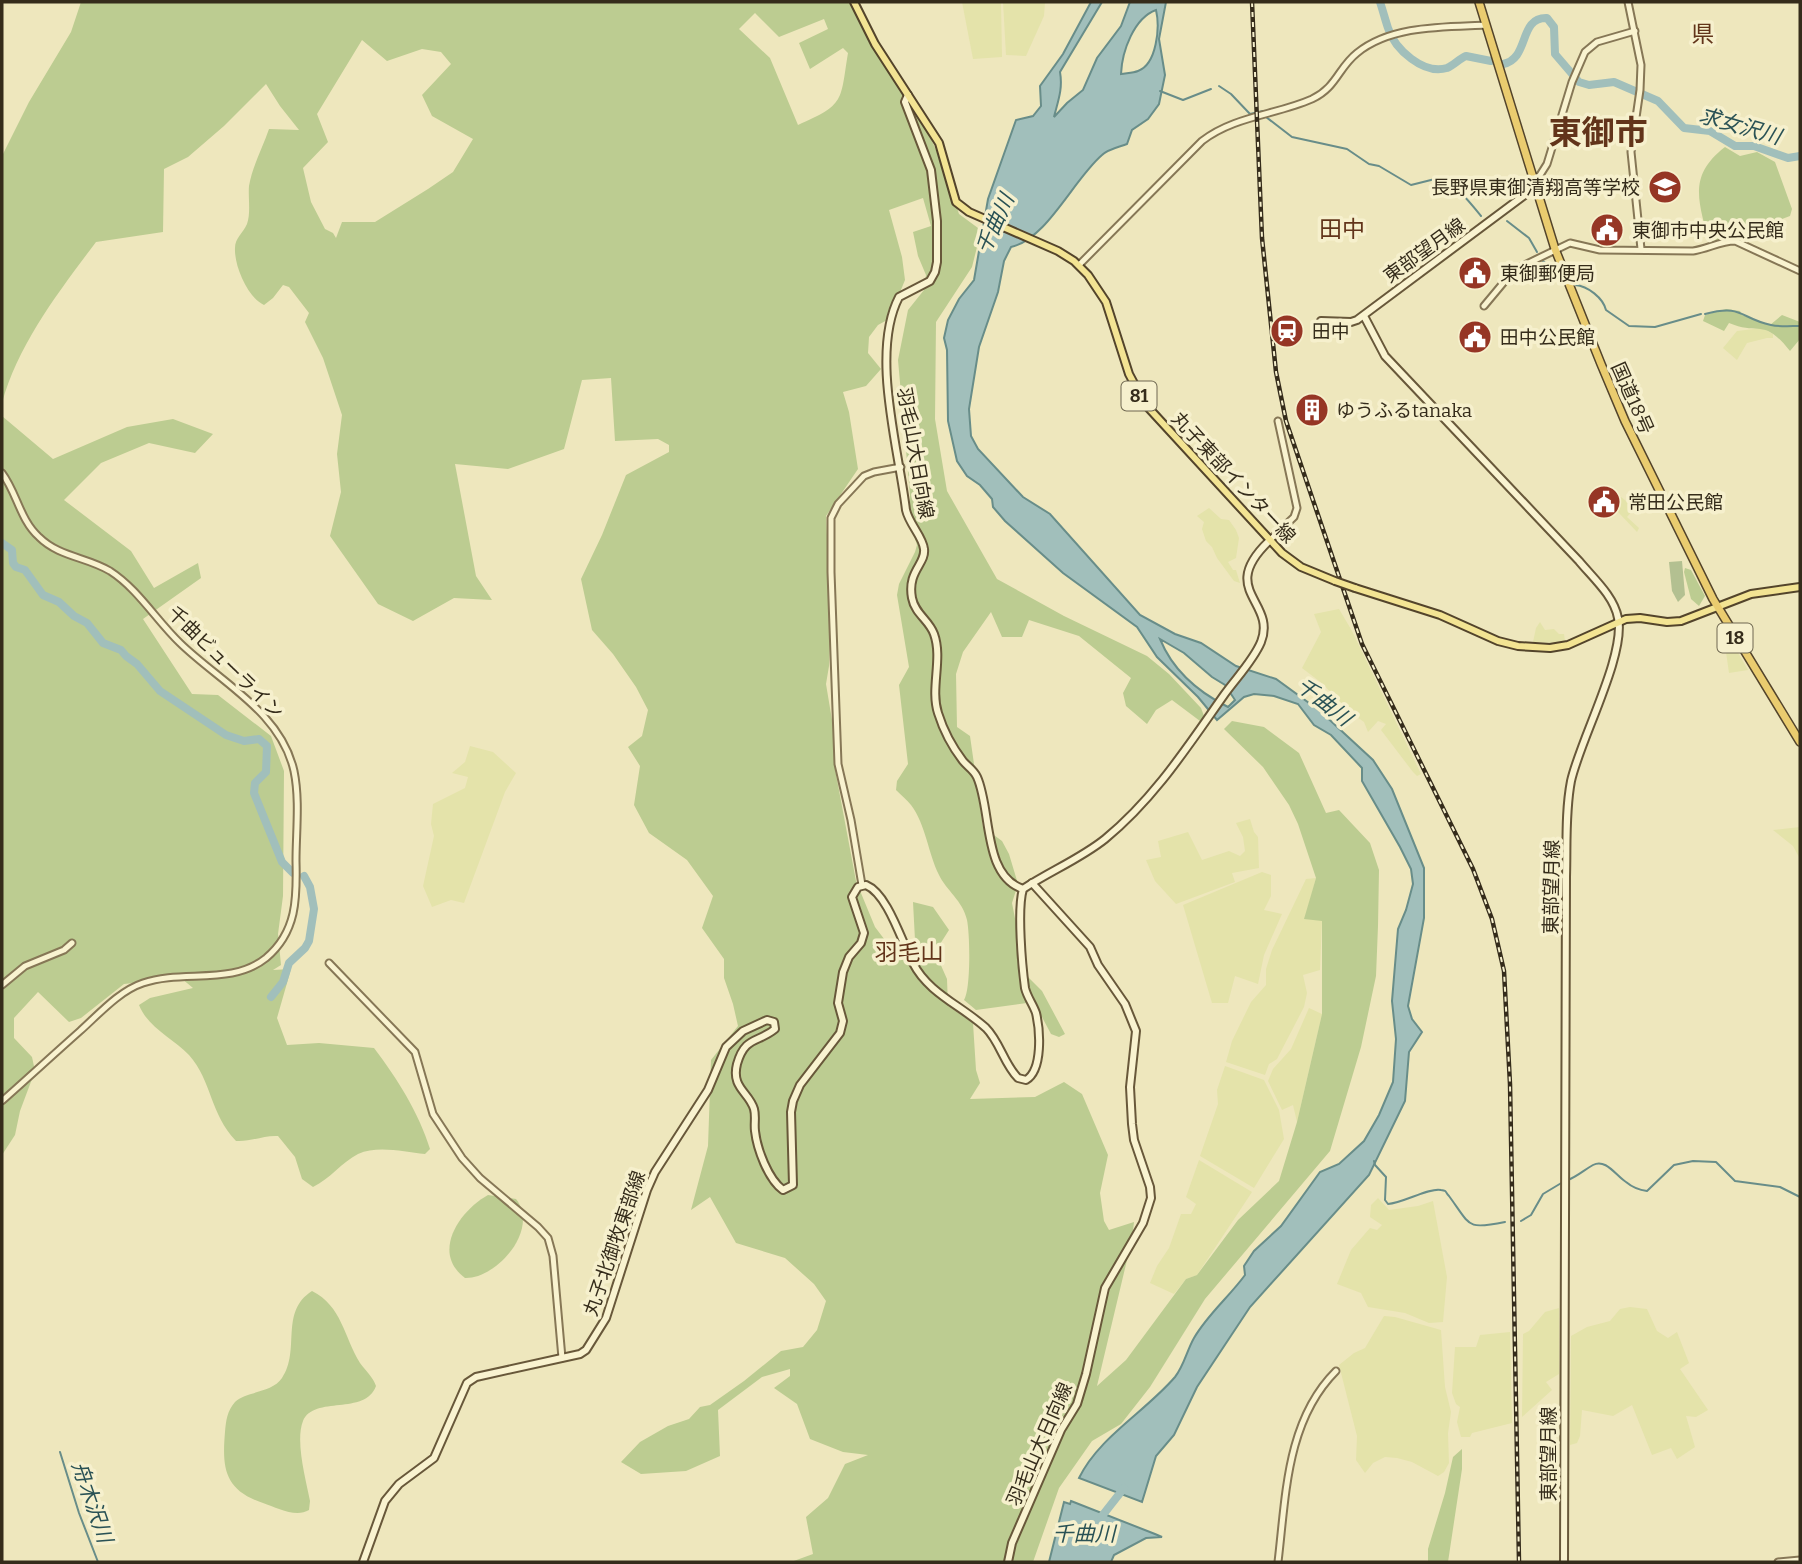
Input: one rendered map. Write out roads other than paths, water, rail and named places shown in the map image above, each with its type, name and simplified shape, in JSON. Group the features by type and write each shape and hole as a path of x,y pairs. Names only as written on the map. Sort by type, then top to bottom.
{"highway":[{"name":"国道18号","path":"1479,2 1555,249 1625,421 1717,606 1800,742"}],"main road":[{"name":"丸子東部インター線","path":"854,2 868,31 939,143 953,198 962,208 1058,251 1079,265 1093,279 1104,297 1129,374 1141,398 1269,541 1301,567 1355,588 1440,615 1492,639 1518,646 1563,646 1619,621 1636,618 1677,621 1717,606"},
{"name":"羽毛山大日向線","path":"908,94 905,98 906,105 931,170 937,221 935,272 930,281 899,297 887,333 888,384 908,520 924,548 924,556 912,575 910,586 916,611 933,632 936,643 937,712 964,763 976,775 990,839 1000,869 1013,886 1024,889"},
{"name":"東部望月線","path":"1321,321 1351,322 1364,316 1530,191 1534,184"},
{"path":"1364,316 1385,356 1579,561 1608,597 1619,621"},
{"path":"862,886 870,886 874,890 900,933 920,975 928,984 985,1027 1015,1075 1022,1080 1034,1074 1038,1055 1038,1025 1024,981 1020,910 1024,889 1086,853 1111,834 1167,776 1206,721 1262,640 1264,625 1250,592 1247,576 1253,558 1269,541"},
{"name":"81","path":"1717,606 1751,594 1800,587"},
{"name":"東部望月線","path":"1564,1562 1564,1175 1569,797 1576,764 1618,643 1619,621"},
{"name":"羽毛山大日向線","path":"1008,1562 1012,1543 1061,1430 1077,1404 1105,1289 1143,1223 1151,1198 1132,1125 1130,1087 1136,1031 1125,1004 1098,965 1090,947 1032,883"},
{"name":"丸子北御牧東部線","path":"363,1562 385,1501 399,1484 434,1458 467,1383 476,1377 580,1354 586,1350 600,1329 614,1295 650,1181 708,1090 726,1047 743,1031 767,1020 774,1022 775,1029 752,1039 737,1062 736,1073 741,1091 753,1105 757,1143 774,1180 783,1190 793,1185 791,1107 800,1085 840,1033 843,1021 838,1003 843,972 849,957 862,943 864,933 852,897 855,889 862,886"}],"street":[{"path":"1628,2 1641,65 1631,152 1641,249"},
{"path":"1079,265 1211,134 1239,121 1306,102 1322,94 1332,86 1358,52 1388,37 1420,29 1486,25"},
{"path":"1534,184 1547,164 1584,51 1590,46 1635,31"},
{"path":"1484,306 1514,270 1573,243 1600,250 1693,251 1735,241 1800,271"},
{"path":"1269,541 1294,517 1297,508 1278,421"},
{"path":"862,886 838,764 831,518 838,504 864,476 901,467"},
{"name":"千曲ビューライン","path":"2,474 23,516 37,536 58,551 100,566 123,581 178,642 246,698 282,739 294,772 297,898 293,919 285,936 274,951 259,964 224,975 158,979 135,986 106,1008 2,1101"},
{"path":"2,985 25,966 64,950 72,943"},
{"path":"329,962 415,1052 433,1114 462,1158 480,1178 548,1238 556,1278 562,1358"},
{"path":"1278,1562 1298,1432 1314,1398 1336,1371"},
{"path":"1778,1562 1800,1560"}],"water":[{"path":"1091,2 1102,2 1060,72 1060,89 1054,117 1083,90 1097,58 1121,26 1130,2 1166,2 1159,39 1165,75 1159,104 1148,119 1132,130 1127,144 1102,155 1048,221 1024,242 1011,247 1004,261 998,292 979,347 969,409 971,436 978,449 1023,497 1050,514 1140,615 1175,634 1201,643 1236,666 1276,679 1320,711 1373,760 1392,789 1424,868 1424,918 1408,1006 1412,1019 1422,1032 1409,1052 1405,1101 1369,1175 1250,1307 1197,1387 1174,1435 1156,1456 1142,1502 1079,1478 1110,1437 1175,1377 1200,1329 1245,1275 1244,1266 1254,1251 1281,1226 1320,1172 1339,1164 1364,1141 1379,1115 1393,1082 1396,1039 1392,1001 1398,929 1413,884 1411,869 1362,781 1362,768 1331,735 1314,725 1298,704 1274,696 1254,694 1244,697 1217,720 1198,697 1157,657 1137,627 1063,573 1005,521 993,507 992,499 980,485 967,476 957,461 948,421 947,350 944,338 948,320 959,299 974,280 988,199 1016,120 1033,116 1041,106 1040,86 1063,54","holes":["1156,10 1156,44 1149,61 1138,71 1121,74 1131,36 1141,20","1160,639 1184,653 1225,685 1235,700 1228,707 1197,687 1179,671"]},
{"name":"千曲川","path":"1071,1501 1162,1537 1146,1538 1114,1555 1111,1562 1049,1562 1064,1502 1070,1504"}],"waterway":[{"name":"求女沢川","path":"1380,2 1388,28 1397,45 1420,64 1429,68 1447,68 1466,56 1491,61"},
{"name":"求女沢川","path":"1503,64 1517,55 1532,24 1538,19 1547,18 1554,27 1555,54 1579,82 1589,85 1614,82 1658,101 1684,128 1710,131 1735,146 1754,146 1788,158 1800,156"},
{"path":"1219,86 1231,94 1250,114 1263,111"},
{"path":"1160,91 1183,100 1211,89"},
{"path":"1266,117 1292,137 1347,149 1369,164 1379,166 1411,185 1439,178 1467,199 1481,216"},
{"path":"1507,221 1529,238 1537,252"},
{"path":"1543,261 1559,274"},
{"path":"1575,285 1594,293 1606,310 1629,326 1655,327 1701,314"},
{"path":"1705,314 1734,311 1771,325 1800,326"},
{"path":"2,543 12,550 16,567 25,570 43,595 59,602 74,616 87,623 103,643 121,650 160,691 226,735 244,741 259,739 267,746 266,772 255,783 254,793 282,862 293,873"},
{"path":"271,997 283,982 289,963 309,941 314,909 310,887 304,876"},
{"path":"1374,1161 1386,1177 1385,1200 1388,1204 1441,1190 1446,1192 1471,1223 1483,1226 1505,1222"},
{"path":"1568,1180 1598,1163 1611,1169 1631,1185 1647,1191 1674,1165 1693,1161 1716,1162 1735,1181 1780,1187 1800,1197"},
{"path":"1521,1221 1531,1215 1543,1194 1563,1182"},
{"name":"舟木沢川","path":"60,1452 98,1562"},
{"name":"千曲川","path":"1101,1523 1102,1516 1124,1488"}],"railway":[{"path":"1252,2 1262,238 1276,372 1286,421 1362,644 1473,869 1492,919 1504,971 1510,1084 1519,1562"}],"place":[{"name":"長野県東御清翔高等学校","path":"1665,187"},
{"name":"東御市中央公民館","path":"1607,230"},
{"name":"東御郵便局","path":"1475,273"},
{"name":"田中","path":"1287,331"},
{"name":"田中公民館","path":"1475,337"},
{"name":"ゆうふるtanaka","path":"1312,410"},
{"name":"常田公民館","path":"1604,502"}],"district":[{"name":"県","path":"1703,34"},
{"name":"東御市","path":"1598,132"},
{"name":"田中","path":"1342,229"},
{"name":"羽毛山","path":"909,952"}]}
